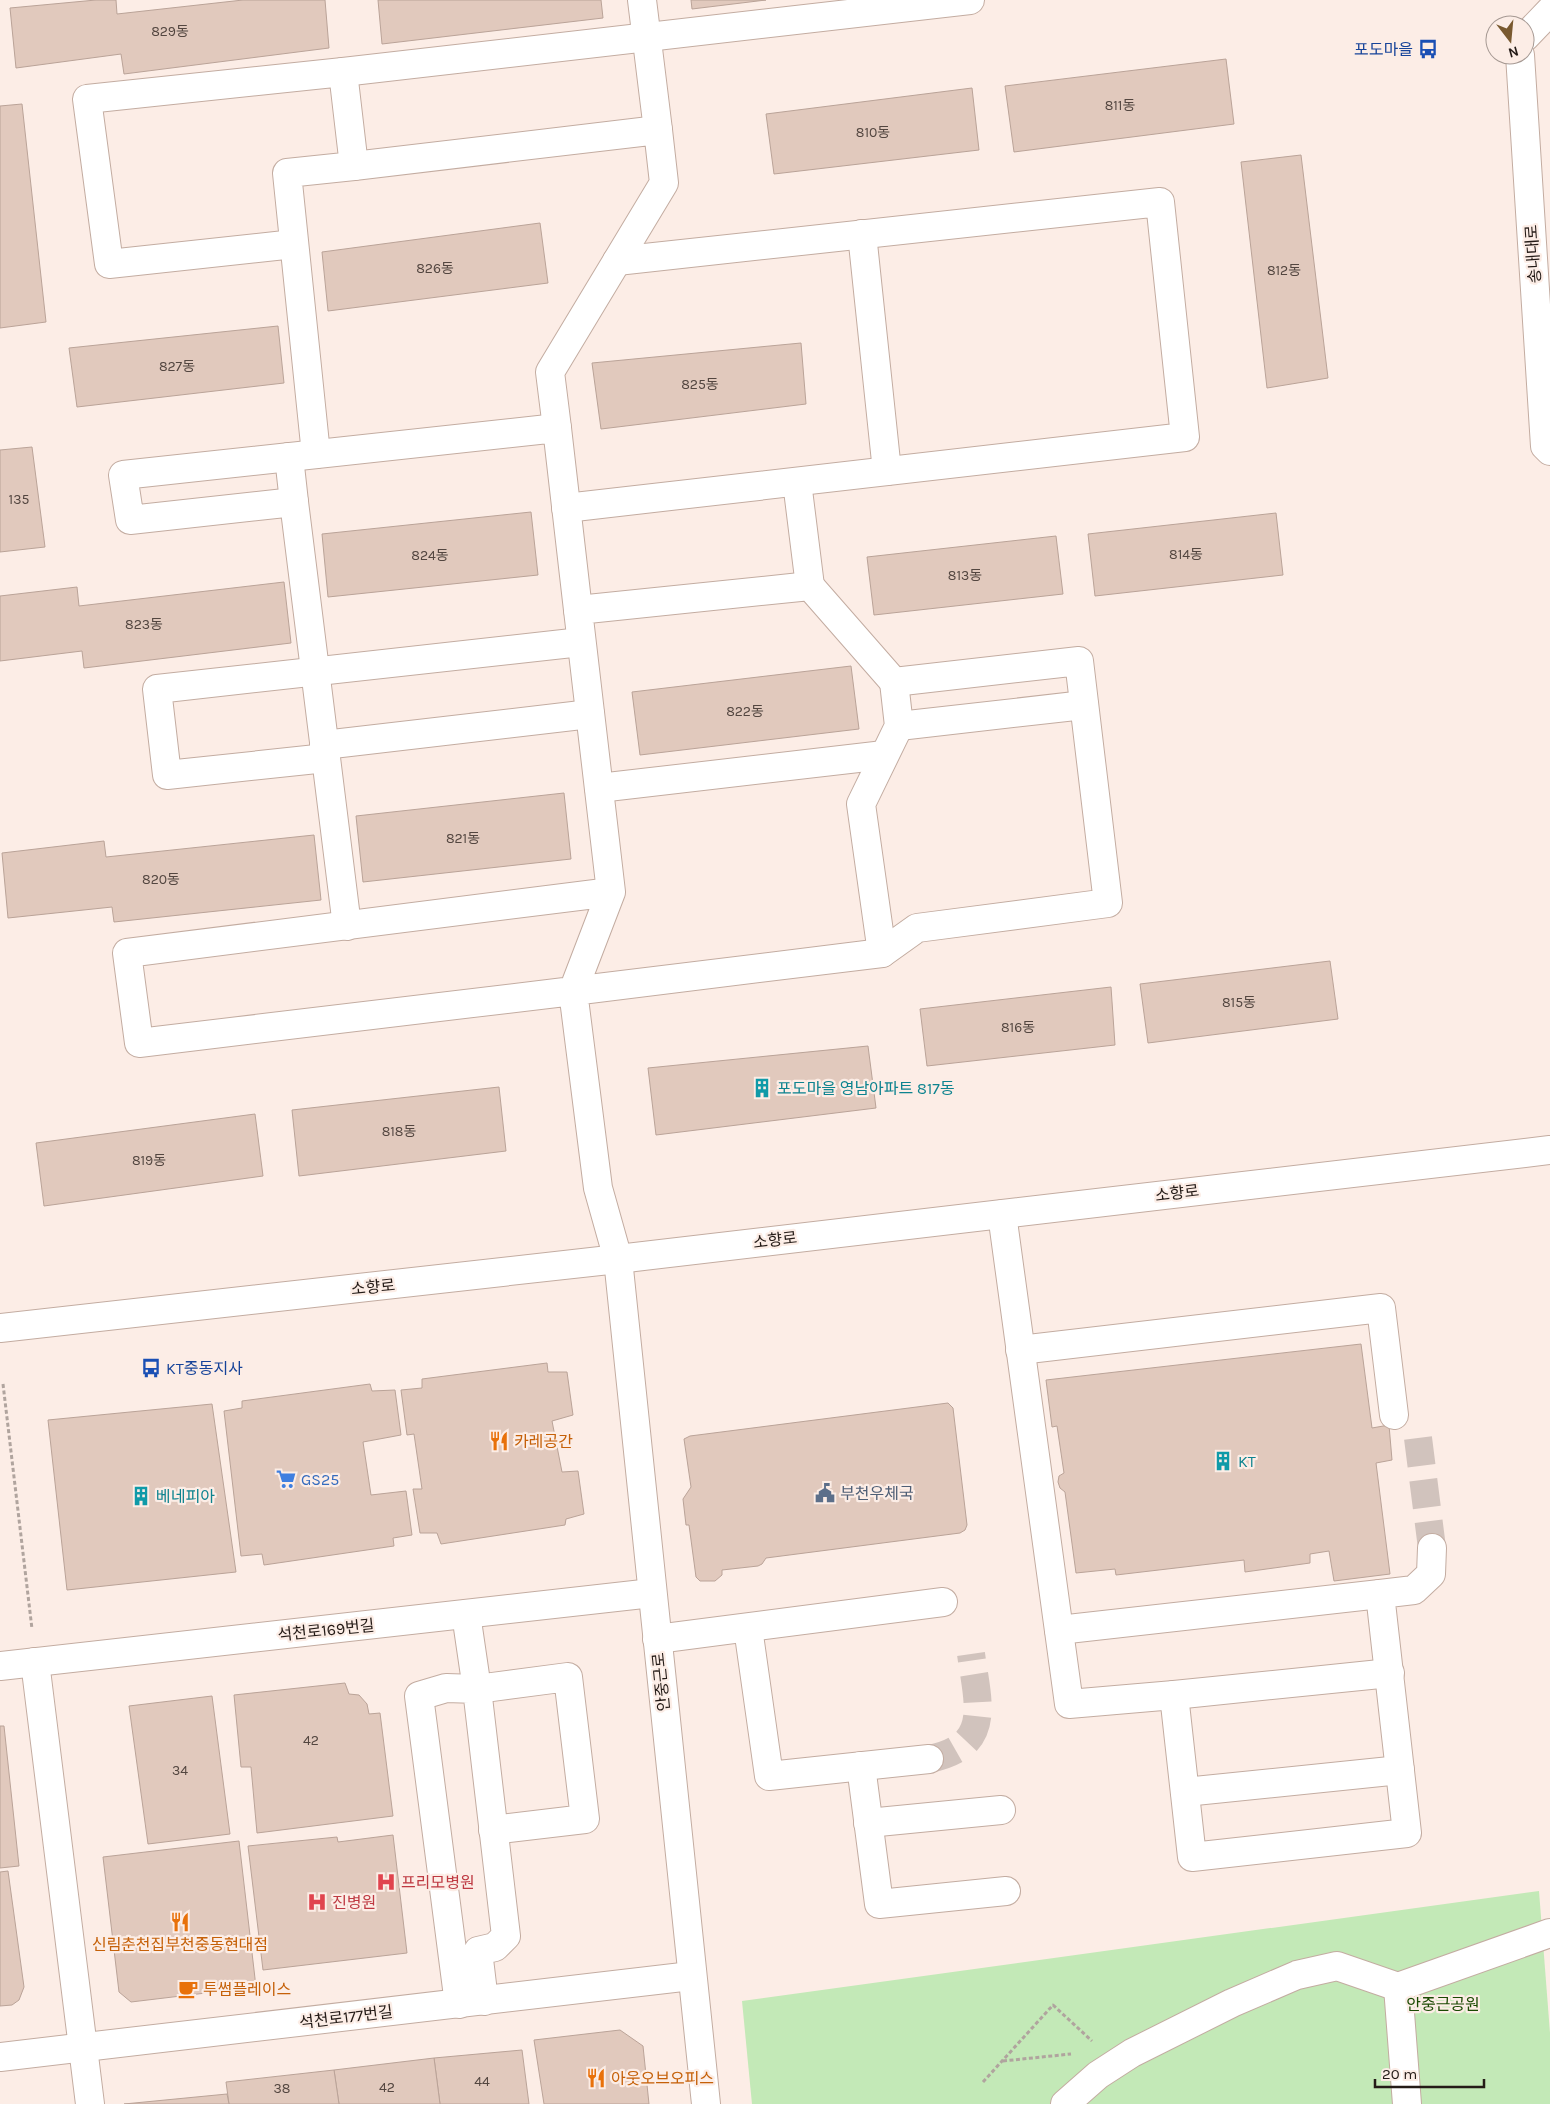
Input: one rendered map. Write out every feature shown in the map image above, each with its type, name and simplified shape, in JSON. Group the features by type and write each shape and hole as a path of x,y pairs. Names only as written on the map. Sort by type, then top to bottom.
{"street":[{"path":"573,991 611,892 550,372 664,183 642,0"},
{"path":"294,244 109,264 87,99 647,37 841,7 970,0"},
{"path":"1535,27 1550,11"},
{"name":"송내대로","path":"1521,65 1546,446 1550,451"},
{"path":"343,72 354,166"},
{"path":"316,454 287,173 658,130"},
{"path":"566,508 1185,437 1160,202 618,261"},
{"path":"862,234 887,471"},
{"path":"294,502 130,520 123,474 557,428"},
{"path":"289,457 347,926"},
{"path":"797,482 810,586 894,682 899,726 861,804 882,954"},
{"path":"578,610 810,586"},
{"path":"581,642 157,688 167,775 590,714"},
{"path":"611,892 127,953 139,1043 882,954 916,928 1108,903 1079,661 894,682"},
{"path":"899,726 1084,705"},
{"path":"599,788 884,755"},
{"name":"안중근로","path":"573,991 598,1188 618,1259 706,2104"},
{"name":"소향로","path":"0,1328 618,1259 1550,1150"},
{"path":"1002,1214 1069,1704 1390,1673"},
{"path":"1020,1350 1381,1308 1394,1415"},
{"path":"1059,1630 1414,1590 1431,1574 1432,1548"},
{"name":"석천로169번길","path":"0,1666 652,1594"},
{"path":"1174,1694 1192,1857 1407,1833 1380,1594"},
{"path":"657,1639 943,1602"},
{"path":"466,1614 506,1936 495,1947 478,1951 471,2002"},
{"path":"748,1628 769,1776 928,1759"},
{"path":"36,1662 90,2104"},
{"path":"471,2002 419,1696 446,1688 476,1689 568,1677 585,1819 493,1830"},
{"path":"861,1766 879,1904 1006,1891"},
{"path":"1185,1792 1400,1770"},
{"path":"868,1823 1001,1810"},
{"path":"1065,2104 1098,2075 1109,2057 1132,2053 1224,2007 1296,1975 1337,1966 1398,1987 1550,1933"},
{"name":"석천로177번길","path":"0,2057 692,1976"},
{"path":"1398,1987 1407,2104"}],"path":[{"path":"3,1384 36,1662"},
{"path":"983,2082 1053,2005 1109,2057"},
{"path":"1002,2060 1109,2057"}],"green space":[{"name":"안중근공원","path":"1539,1891 1550,2033 1550,2104 752,2104 742,2001"}],"building":[{"path":"96,0 116,0 117,14 243,0 325,0 329,48 124,74 121,54 16,68 10,8"},
{"path":"378,0 601,0 603,18 382,44"},
{"path":"691,0 766,0 692,9"},
{"path":"1226,59 1234,124 1014,152 1005,86"},
{"path":"972,88 979,150 774,174 766,114"},
{"path":"22,104 46,322 0,328 0,106"},
{"path":"1301,155 1328,378 1267,388 1241,162"},
{"path":"540,223 548,283 328,311 322,252"},
{"path":"278,326 284,383 77,407 69,348"},
{"path":"801,343 806,404 601,429 592,363"},
{"path":"32,447 45,547 0,552 0,450"},
{"path":"531,512 538,575 328,597 322,534"},
{"path":"1276,513 1283,575 1095,596 1088,534"},
{"path":"1056,536 1063,594 874,615 867,557"},
{"path":"284,582 291,643 84,668 82,651 0,661 0,596 77,587 79,606"},
{"path":"851,666 859,729 640,755 632,692"},
{"path":"564,793 571,859 363,882 356,816"},
{"path":"314,835 321,900 114,922 112,907 8,918 2,853 104,841 106,857"},
{"path":"1330,961 1338,1019 1148,1043 1140,984"},
{"path":"1111,987 1115,1045 927,1066 920,1009"},
{"name":"포도마을 영남아파트 817동","path":"868,1046 876,1108 656,1135 648,1068"},
{"path":"499,1087 506,1151 299,1176 292,1110"},
{"path":"255,1114 263,1176 44,1206 36,1143"},
{"name":"KT","path":"1361,1344 1372,1428 1389,1425 1392,1460 1376,1463 1390,1574 1334,1581 1329,1551 1310,1554 1310,1563 1245,1572 1244,1560 1116,1575 1115,1569 1076,1573 1065,1492 1060,1488 1058,1482 1059,1476 1064,1473 1057,1426 1052,1427 1046,1380"},
{"path":"547,1363 548,1372 567,1372 573,1415 552,1421 562,1472 578,1471 584,1514 566,1519 565,1525 441,1544 437,1533 420,1533 413,1489 422,1489 414,1434 407,1435 401,1390 422,1388 422,1379"},
{"path":"370,1384 372,1391 395,1390 401,1435 363,1442 371,1495 406,1491 412,1535 393,1538 394,1546 264,1565 262,1554 241,1556 224,1411 242,1408 242,1401"},
{"name":"부천우체국","path":"948,1403 953,1408 967,1525 965,1530 960,1533 766,1558 758,1566 722,1570 722,1575 715,1581 700,1581 696,1577 689,1525 686,1525 683,1499 691,1487 684,1439 690,1436"},
{"name":"베네피아","path":"212,1404 236,1572 67,1590 48,1420"},
{"path":"345,1683 349,1694 359,1695 367,1704 369,1714 380,1713 393,1816 257,1833 251,1767 241,1767 234,1695"},
{"path":"212,1696 230,1834 148,1844 129,1706"},
{"path":"0,1726 4,1726 19,1866 0,1868"},
{"path":"393,1835 407,1953 263,1970 248,1846 337,1837 338,1842"},
{"path":"239,1841 256,1987 131,2002 119,1992 103,1857"},
{"path":"8,1871 24,1987 19,2000 12,2005 0,2006 0,1872"},
{"path":"620,2030 643,2046 649,2104 544,2104 534,2040"},
{"path":"522,2050 529,2104 440,2104 434,2058"},
{"path":"434,2058 440,2104 339,2104 334,2070"},
{"path":"334,2070 339,2104 229,2104 226,2082"},
{"path":"227,2094 229,2104 124,2104"}],"tunnel":[{"path":"1418,1438 1432,1548"},
{"path":"929,1759 949,1753 964,1744 972,1733 977,1720 978,1706 971,1654"}],"place":[{"name":"포도마을","path":"1428,49"},
{"name":"포도마을 영남아파트 817동","path":"762,1088"},
{"name":"KT중동지사","path":"151,1368"},
{"name":"카레공간","path":"499,1441"},
{"name":"KT","path":"1223,1461"},
{"name":"GS25","path":"286,1479"},
{"name":"부천우체국","path":"825,1493"},
{"name":"베네피아","path":"141,1496"},
{"name":"프리모병원","path":"386,1882"},
{"name":"진병원","path":"317,1902"},
{"name":"신림춘천집부천중동현대점","path":"180,1922"},
{"name":"투썸플레이스","path":"188,1989"},
{"name":"아웃오브오피스","path":"596,2078"}]}
